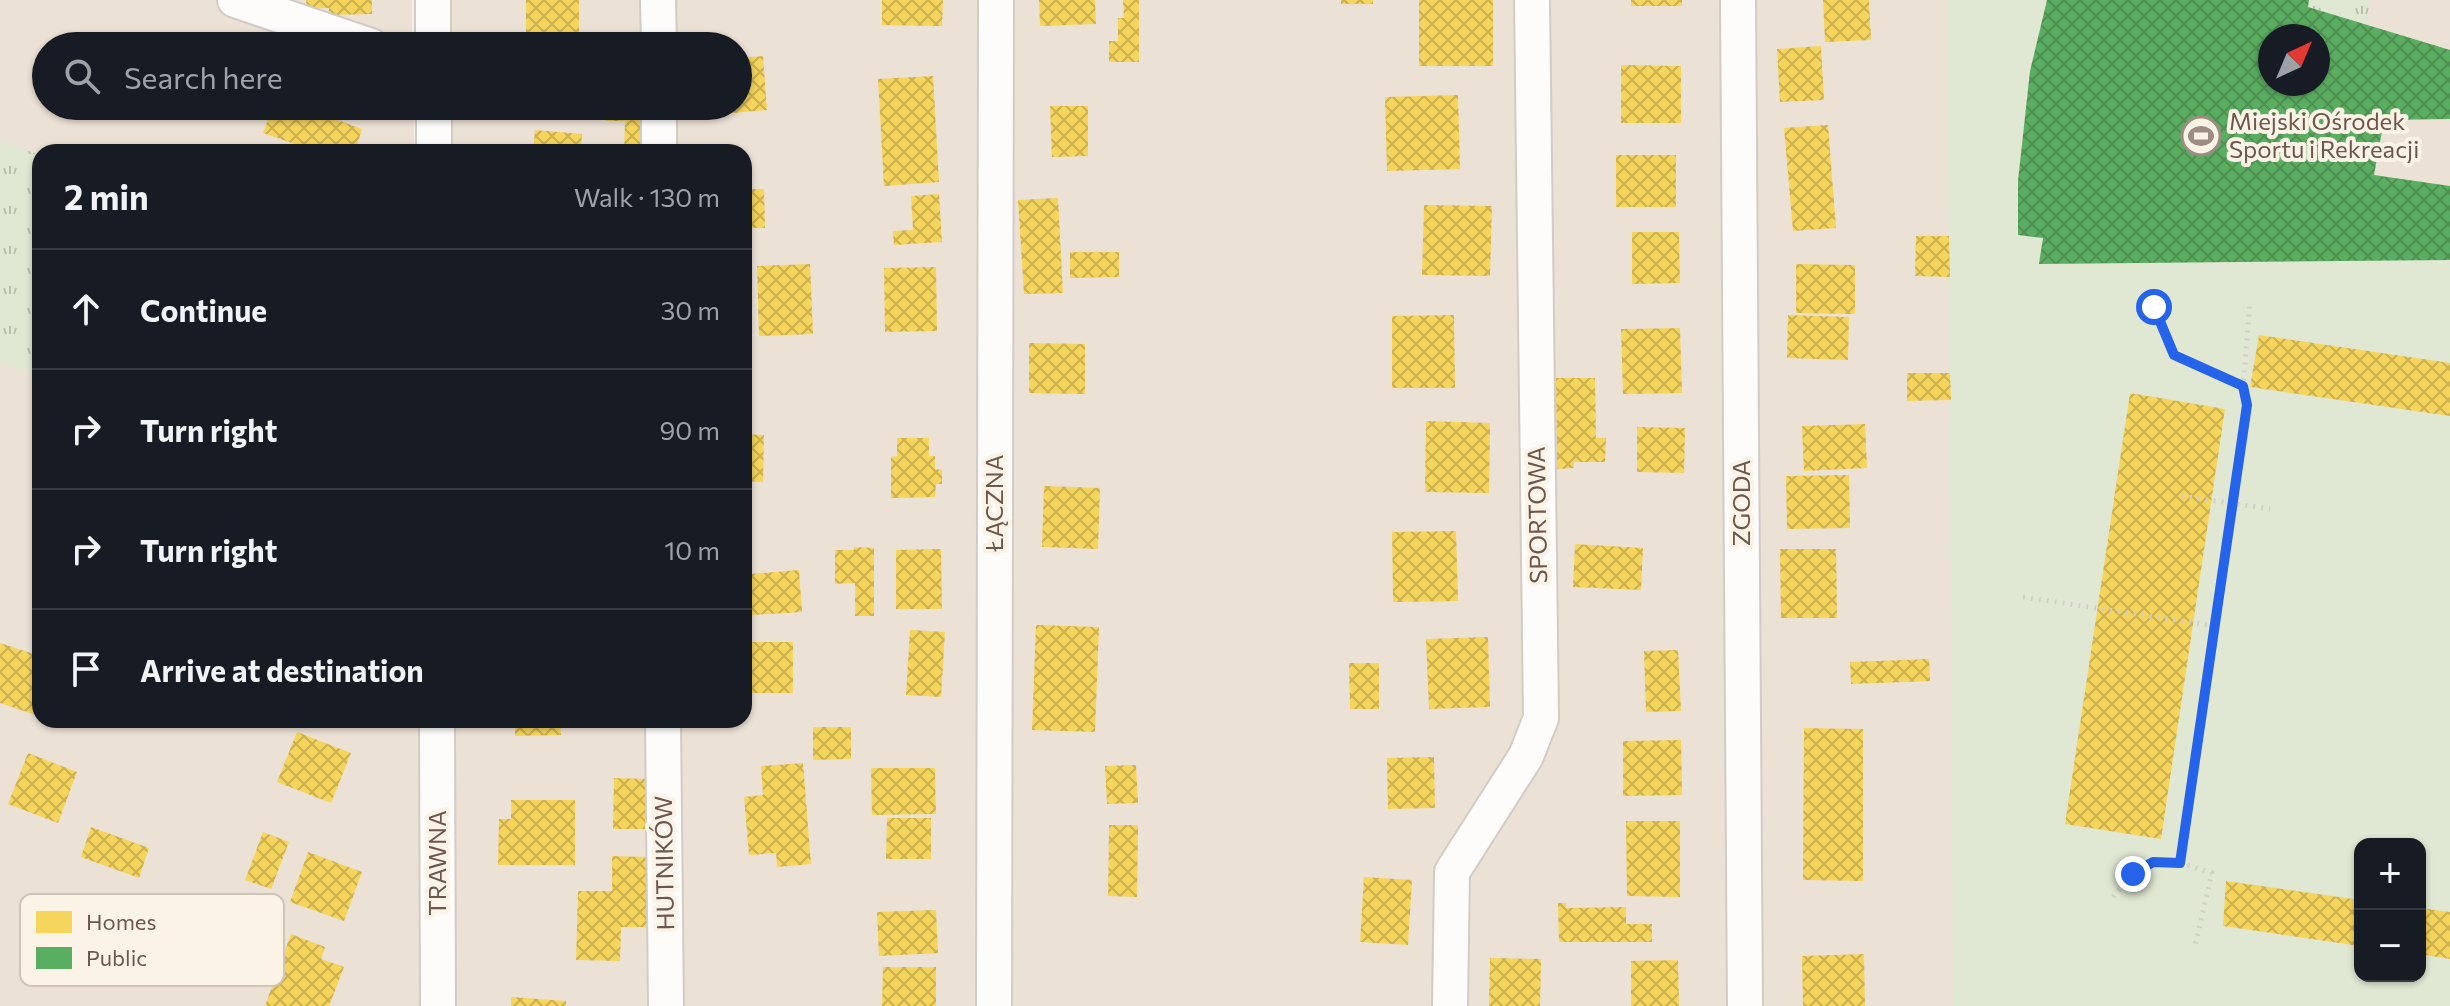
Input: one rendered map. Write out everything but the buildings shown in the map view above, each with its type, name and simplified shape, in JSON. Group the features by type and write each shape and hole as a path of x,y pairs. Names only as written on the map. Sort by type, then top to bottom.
{"street":[{"path":"235,0 330,32"},
{"path":"433,0 433,32"},
{"path":"658,0 659,32"},
{"name":"ŁĄCZNA","path":"994,1006 996,0"},
{"name":"SPORTOWA","path":"1450,1006 1452,872 1526,756 1541,718 1532,0"},
{"name":"ZGODA","path":"1738,0 1745,1006"},
{"path":"434,120 434,144"},
{"path":"659,120 659,144"},
{"name":"TRAWNA","path":"437,728 438,1006"},
{"name":"HUTNIKÓW","path":"663,728 666,1006"}],"path":[{"path":"2180,863 2247,405 2243,386 2250,302"},
{"path":"2154,307 2174,355 2243,386"},
{"path":"2182,496 2270,509"},
{"path":"2023,597 2215,626"},
{"path":"2113,897 2133,874 2153,862 2180,863 2212,873 2195,945"}],"shaded area":[{"path":"0,0 412,0 412,32 32,32 32,120 413,120 414,144 32,144 32,728 420,728 423,1006 0,1006"},
{"path":"433,0 2450,0 2450,1006 438,1006 437,728 752,728 752,144 434,144 434,120 752,120 752,32 433,32"}],"green space":[{"path":"1947,0 2309,0 2308,7 2319,24 2258,24 2258,96 2330,96 2330,40 2384,120 2375,175 2450,186 2450,1006 1953,1006"},
{"path":"2309,0 2370,0 2366,25 2308,7"},
{"path":"0,141 32,152 32,374 0,362"}],"place":[{"name":"Miejski Ośrodek Sportu i Rekreacji","path":"2201,136"}],"route":[{"path":"2133,874 2153,862 2180,863 2247,405 2243,386 2174,355 2154,307"}]}
